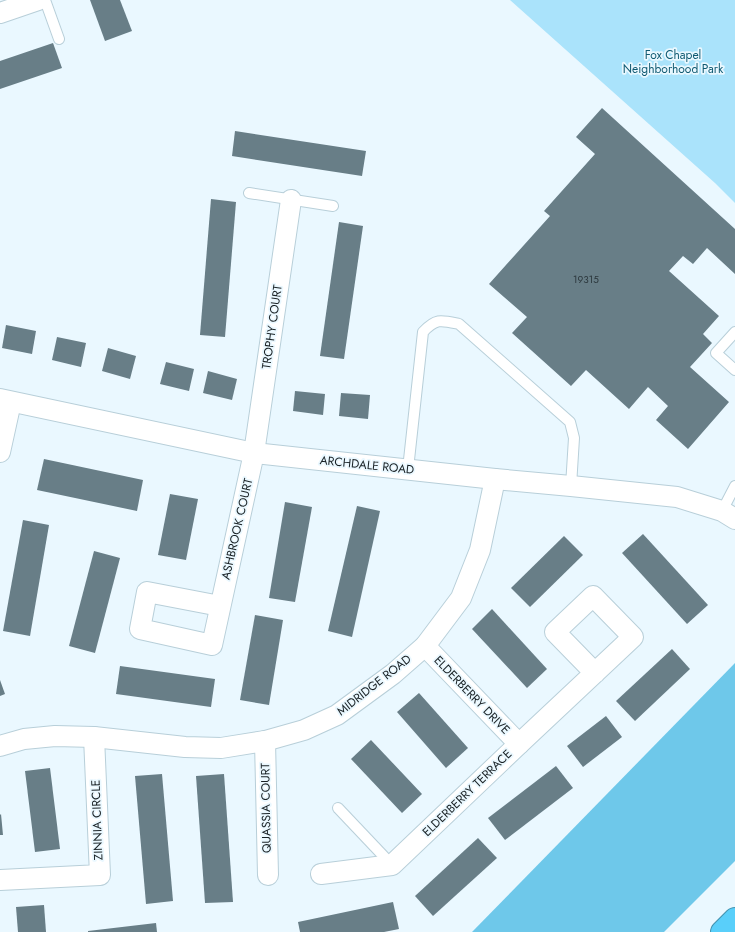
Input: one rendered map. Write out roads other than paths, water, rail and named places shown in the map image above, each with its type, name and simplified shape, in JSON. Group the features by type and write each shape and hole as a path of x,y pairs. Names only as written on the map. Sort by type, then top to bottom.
{"street":[{"path":"0,13 38,0"},
{"name":"TROPHY COURT","path":"254,453 291,200"},
{"path":"0,452 6,400"},
{"name":"ARCHDALE ROAD","path":"6,400 254,453 677,497 729,515"},
{"name":"ASHBROOK COURT","path":"220,606 254,453"},
{"name":"MIDRIDGE ROAD","path":"0,746 24,739 55,736 94,737 185,748 221,748 265,741 304,730 337,715 387,678 425,646 460,598 480,550 495,479"},
{"name":"ELDERBERRY DRIVE","path":"425,646 519,744"},
{"name":"ELDERBERRY TERRACE","path":"392,865 595,673"},
{"name":"ZINNIA CIRCLE","path":"0,880 100,875 94,737"},
{"name":"QUASSIA COURT","path":"265,741 268,875"},
{"path":"321,874 392,865"}],"lane":[{"path":"45,0 59,39"},
{"path":"249,193 333,206"},
{"path":"408,469 423,332 431,324 443,320 459,324 570,422 574,438 571,486"},
{"path":"735,332 716,353 735,370"},
{"path":"729,515 735,486"},
{"path":"338,808 392,865"}],"park label":[{"name":"Fox Chapel Neighborhood Park","path":"673,62"}]}
